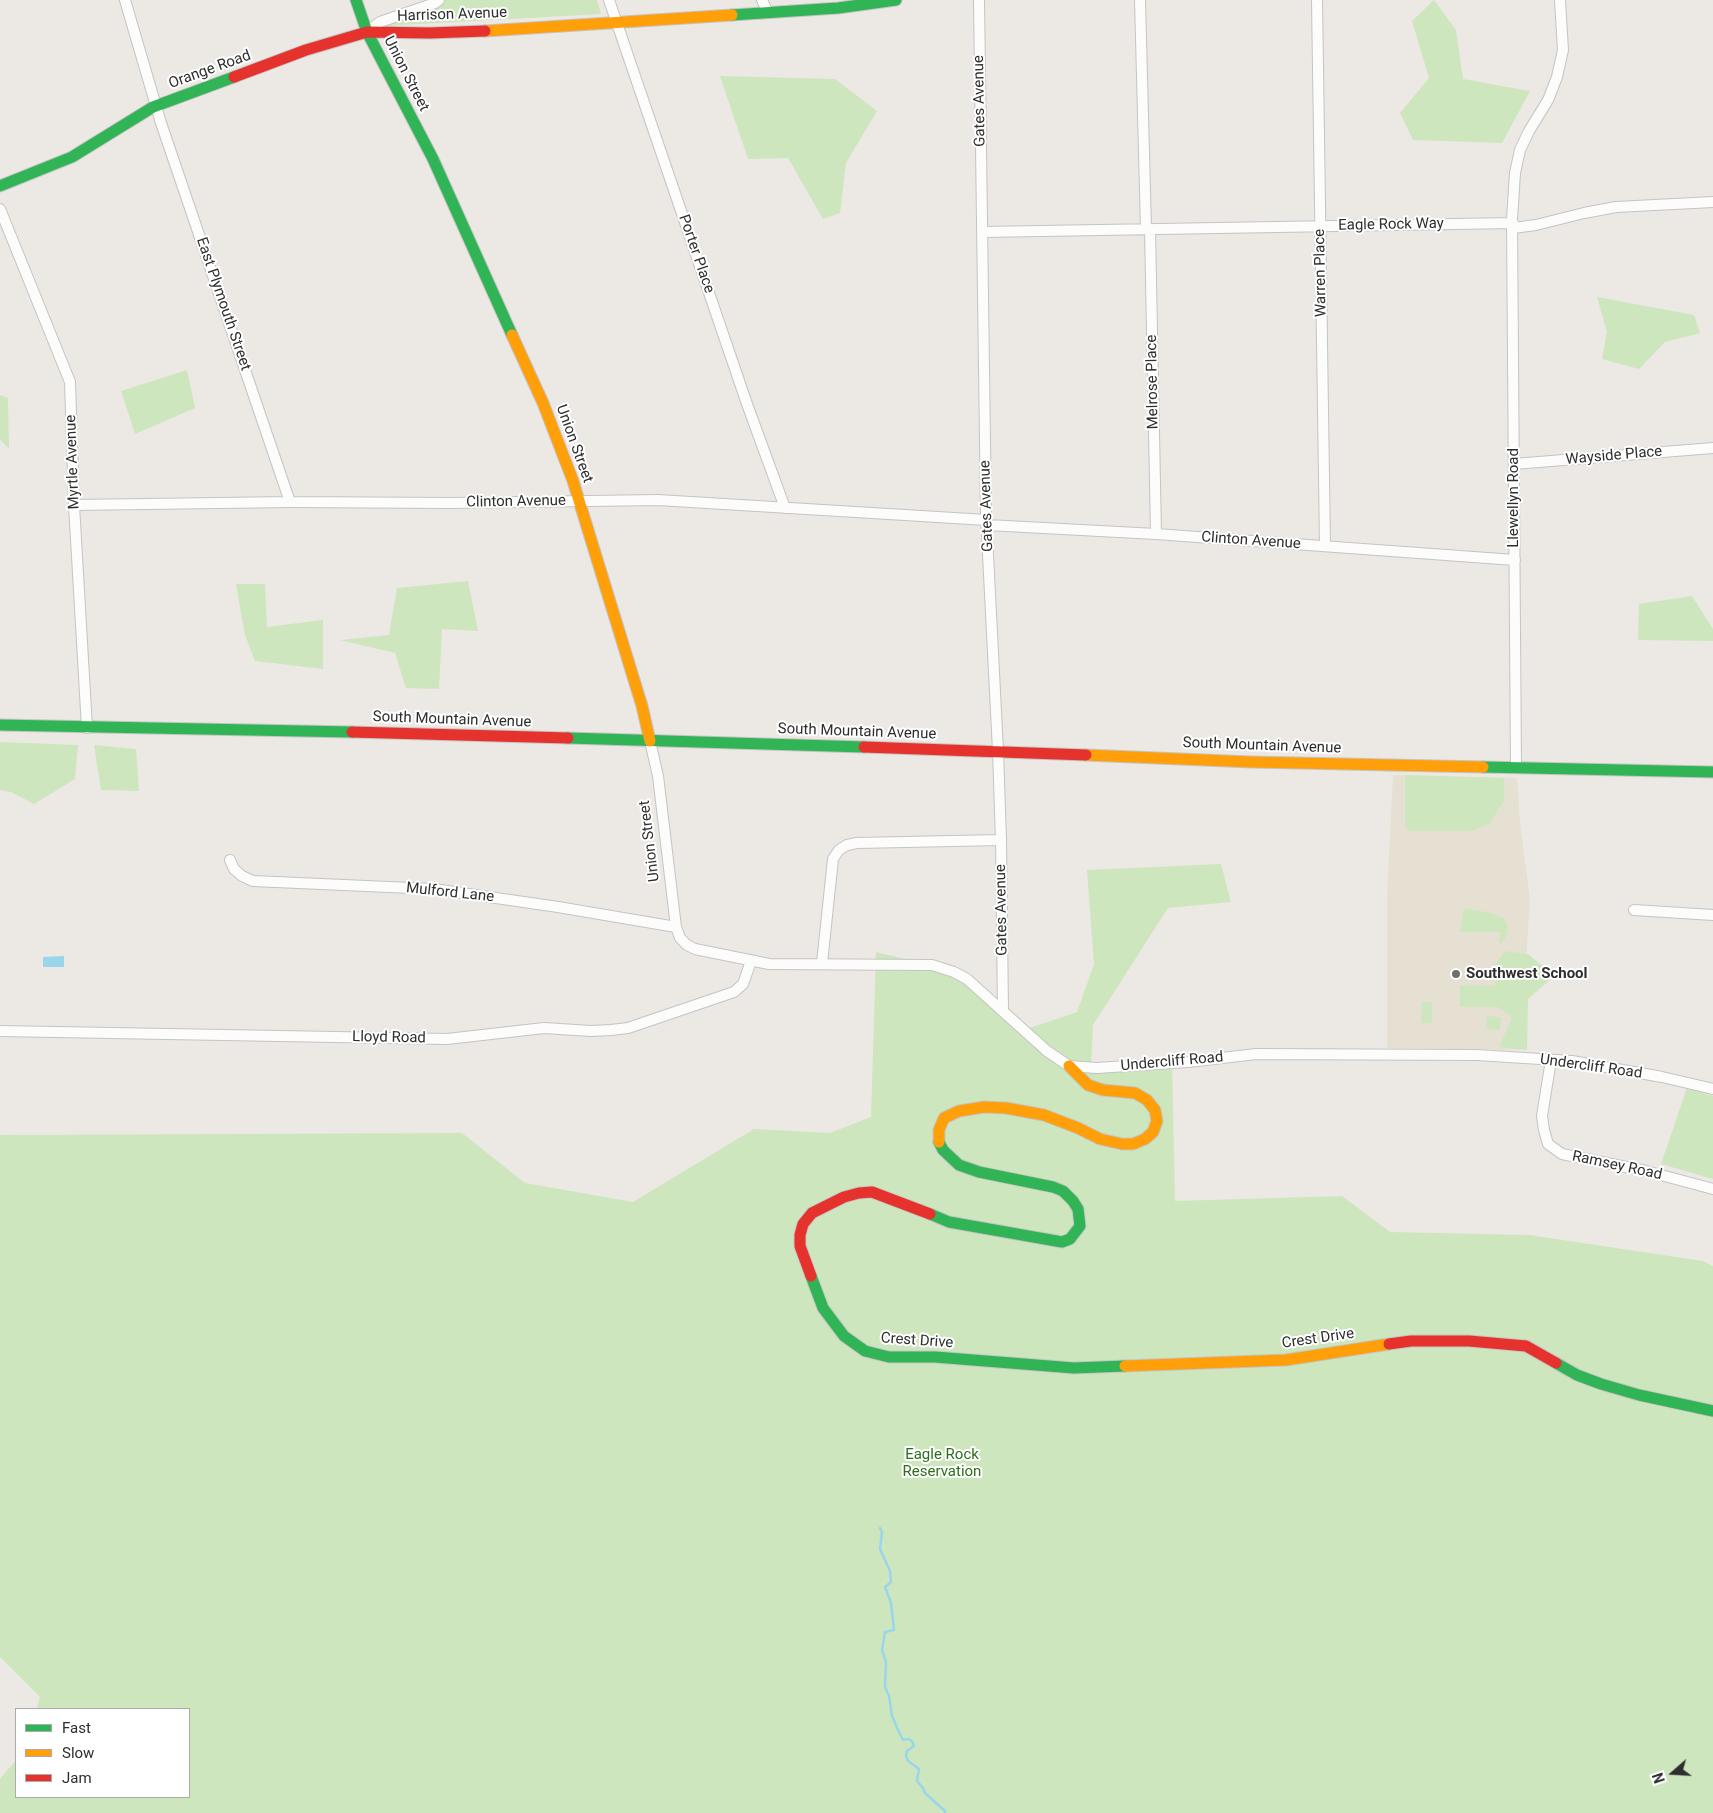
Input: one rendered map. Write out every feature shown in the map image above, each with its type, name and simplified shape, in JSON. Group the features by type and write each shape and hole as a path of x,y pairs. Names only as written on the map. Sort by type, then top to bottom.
{"street":[{"name":"East Plymouth Street","path":"125,0 156,106 290,502"},
{"name":"Union Street","path":"356,0 367,32 440,173 543,403 579,501 607,587 642,706 658,776 676,927"},
{"name":"Orange Road","path":"0,186 72,157 156,106 306,50 367,32 380,22 439,0"},
{"name":"Porter Place","path":"609,0 747,404 785,508"},
{"path":"762,0 768,12"},
{"name":"Harrison Avenue","path":"367,32 430,33 617,22 838,8 896,0"},
{"name":"Gates Avenue","path":"979,0 987,523 1001,840 1003,1011"},
{"name":"Melrose Place","path":"1140,0 1156,534"},
{"name":"Warren Place","path":"1317,0 1325,546"},
{"name":"Llewellyn Road","path":"1516,768 1513,226 1515,173 1520,150 1548,100 1557,76 1563,50 1560,0"},
{"name":"Eagle Rock Way","path":"982,232 1320,226 1513,226 1616,207 1713,202"},
{"name":"Myrtle Avenue","path":"0,209 70,382 74,505 87,728"},
{"name":"Wayside Place","path":"1514,464 1713,448"},
{"name":"Clinton Avenue","path":"74,505 658,500 1515,560"},
{"name":"South Mountain Avenue","path":"0,725 324,731 998,751 1251,762 1713,772"},
{"path":"822,963 833,859 839,850 847,845 858,843 1001,840"},
{"name":"Mulford Lane","path":"230,860 234,869 242,876 253,881 434,889 676,927"},
{"path":"1634,910 1713,915"},
{"path":"676,927 680,938 687,945 705,952 769,964 932,965 954,972 967,979 1047,1051 1069,1066"},
{"name":"Lloyd Road","path":"0,1030 447,1039 544,1028 591,1031 611,1030 636,1025 734,992 743,984 751,961"},
{"name":"Undercliff Road","path":"1069,1066 1115,1067 1188,1062 1256,1054 1477,1055 1572,1061 1713,1089"},
{"name":"Ramsey Road","path":"1551,1060 1542,1116 1548,1144 1562,1154 1646,1171 1713,1189"},
{"name":"Crest Drive","path":"1069,1066 1088,1085 1103,1090 1135,1093 1146,1100 1155,1110 1157,1121 1153,1132 1145,1139 1133,1144 1122,1144 1100,1139 1044,1115 1006,1108 984,1107 959,1111 944,1118 939,1130 939,1140 943,1150 959,1165 979,1172 1063,1191 1078,1209 1080,1226 1075,1234 1070,1239 1062,1242 1053,1241 949,1222 872,1192 844,1197 812,1213 803,1224 800,1246 823,1308 844,1336 865,1351 888,1357 935,1357 1074,1368 1286,1360 1411,1341 1469,1340 1526,1346 1577,1375 1601,1384 1638,1395 1713,1411"}],"shaded area":[{"name":"Southwest School","path":"1393,775 1517,778 1520,823 1530,900 1520,1050 1387,1048 1387,894"}],"green space":[{"path":"438,0 597,0 601,14 383,26"},
{"path":"1434,0 1456,30 1463,79 1530,91 1502,143 1413,140 1400,113 1429,78 1412,21"},
{"path":"720,76 835,79 877,111 846,163 840,213 823,219 788,158 748,159"},
{"path":"1597,297 1694,315 1700,333 1665,342 1639,369 1602,359 1607,332"},
{"path":"187,370 195,408 135,434 121,391"},
{"path":"0,395 8,398 9,449 0,439"},
{"path":"468,581 478,631 442,629 439,689 406,688 395,653 340,640 389,635 397,588"},
{"path":"236,584 265,584 267,627 323,620 323,669 255,661 245,635"},
{"path":"1692,596 1713,629 1713,641 1638,640 1639,604"},
{"path":"0,742 78,745 75,779 34,804 11,792 0,790"},
{"path":"94,745 136,749 139,791 101,790"},
{"path":"1405,775 1504,778 1504,801 1489,824 1471,831 1409,831 1405,826"},
{"name":"Eagle Rock Reservation","path":"1221,864 1231,902 1168,908 1093,1025 1091,1064 1172,1060 1175,1201 1342,1196 1390,1232 1529,1235 1703,1261 1713,1266 1713,1813 0,1813 0,1779 15,1761 15,1798 190,1798 190,1708 37,1708 40,1697 0,1657 0,1135 462,1133 525,1183 633,1202 754,1129 830,1133 871,1117 876,952 956,971 1018,1032 1077,1012 1094,964 1087,870"},
{"path":"1464,908 1492,913 1505,919 1508,928 1506,938 1499,945 1500,932 1460,932"},
{"path":"1505,951 1528,954 1546,969 1552,978 1528,999 1527,1050 1499,1047 1512,1018 1498,1007 1460,1007 1460,985 1495,986 1496,963"},
{"path":"1422,1002 1432,1002 1432,1023 1421,1023"},
{"path":"1487,1016 1501,1017 1500,1030 1486,1029"},
{"path":"1687,1088 1713,1096 1713,1179 1661,1164"}],"water":[{"path":"64,956 64,967 43,967 43,957"}],"waterway":[{"path":"880,1528 882,1532 880,1549 890,1571 891,1582 885,1587 891,1603 894,1630 885,1632 882,1650 886,1662 885,1687 889,1696 892,1716 898,1730 903,1740 908,1739 912,1741 914,1746 907,1751 906,1756 908,1761 919,1769 917,1781 925,1793 945,1813"}],"traffic: fast":[{"path":"356,0 367,32 433,159 512,335"},
{"path":"732,15 838,8 896,0"},
{"path":"0,186 72,157 153,107 234,77"},
{"path":"0,725 352,732"},
{"path":"568,738 864,747"},
{"path":"1483,767 1713,772"},
{"path":"930,1214 949,1222 1062,1242 1070,1239 1080,1226 1078,1209 1063,1191 1053,1187 979,1172 959,1165 943,1150 939,1142"},
{"path":"811,1276 823,1308 844,1336 865,1351 889,1357 935,1357 1074,1368 1125,1366"},
{"path":"1556,1363 1577,1375 1601,1384 1639,1395 1713,1411"}],"traffic: slow":[{"path":"485,31 732,15"},
{"path":"512,335 543,403 573,481 642,706 650,741"},
{"path":"1086,755 1251,762 1483,767"},
{"path":"939,1142 939,1130 944,1118 959,1111 984,1107 1006,1108 1044,1115 1100,1139 1122,1144 1133,1144 1145,1139 1153,1132 1157,1121 1155,1110 1147,1100 1135,1093 1103,1090 1088,1085 1069,1066"},
{"path":"1125,1366 1286,1360 1389,1344"}],"traffic: jam":[{"path":"234,77 306,50 367,32 430,33 485,31"},
{"path":"352,732 568,738"},
{"path":"864,747 1086,755"},
{"path":"811,1276 800,1246 800,1235 803,1224 812,1213 844,1197 872,1192 930,1214"},
{"path":"1389,1344 1411,1341 1469,1341 1526,1346 1556,1363"}],"place":[{"name":"Southwest School","path":"1456,974"}]}
